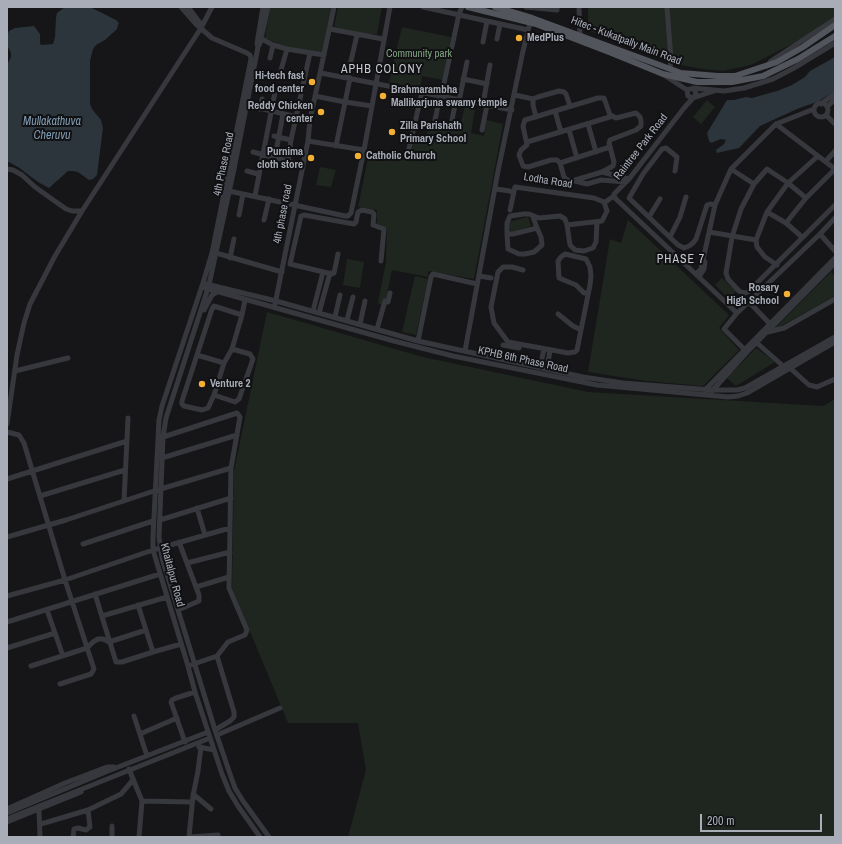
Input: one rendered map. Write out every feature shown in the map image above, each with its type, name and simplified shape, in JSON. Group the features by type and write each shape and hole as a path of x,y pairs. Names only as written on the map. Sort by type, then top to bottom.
{"main road":[{"path":"468,7 531,20 663,74 697,82 732,82 763,76 798,59 835,36"},
{"name":"Hitec - Kukatpally Main Road","path":"495,7 580,35 681,73 694,75 735,76 766,66 777,62 803,47 835,25"}],"street":[{"path":"181,7 201,28"},
{"path":"188,7 200,23 201,28"},
{"path":"7,424 24,323 30,304 54,256 201,28 212,7"},
{"name":"4th Phase Road","path":"205,286 216,254 260,43 259,38 262,7"},
{"name":"4th Phase Road","path":"259,38 268,7"},
{"name":"4th phase road","path":"274,308 304,164 310,120 334,7"},
{"path":"229,191 345,216 348,216 351,213 390,7"},
{"path":"423,7 528,30"},
{"path":"435,120 459,14 462,7"},
{"path":"526,7 557,10 557,7"},
{"path":"579,7 580,35"},
{"path":"667,7 671,60 670,68"},
{"path":"465,351 477,284 531,20 532,8"},
{"path":"766,66 771,61 835,19"},
{"path":"483,42 487,21"},
{"path":"497,39 500,24"},
{"name":"4th Phase Road","path":"201,28 212,38 247,53 250,55 251,59 205,286"},
{"path":"330,29 383,39"},
{"path":"336,146 357,35"},
{"path":"259,38 273,45 287,49 324,55"},
{"path":"663,74 687,92 689,97 693,98 714,91 744,88 778,78 835,43"},
{"path":"270,58 273,45"},
{"path":"281,70 287,49"},
{"path":"288,161 291,140 310,53"},
{"path":"452,120 467,62"},
{"path":"482,130 490,65"},
{"path":"321,73 512,110"},
{"path":"463,78 487,84"},
{"path":"687,92 693,88 714,91"},
{"path":"693,88 696,93 693,98"},
{"path":"255,196 258,174 275,92"},
{"path":"408,153 422,92"},
{"path":"515,95 533,99 564,92 570,106"},
{"name":"Raintree Park Road","path":"684,108 687,92"},
{"path":"697,275 701,269 703,254 705,251 715,205 731,169 776,124 814,109 817,105 821,104 835,93"},
{"path":"315,96 372,106"},
{"path":"572,181 602,172 614,165 609,143 610,140 636,130 641,126 640,117 636,113 616,118 610,115 604,98 598,98 525,120 523,126 527,145 520,153 523,166 528,167 557,160 560,163 566,180 587,184 601,180 610,175"},
{"name":"Raintree Park Road","path":"614,196 628,181 693,98"},
{"path":"260,109 262,99"},
{"path":"533,99 536,117"},
{"path":"826,115 828,111 827,108 835,99"},
{"path":"821,104 827,108"},
{"path":"246,106 310,120"},
{"path":"814,109 814,113 818,117 826,115"},
{"path":"555,111 561,132"},
{"path":"275,157 277,137 283,114"},
{"path":"826,115 835,124"},
{"path":"527,142 613,116"},
{"path":"588,124 596,152"},
{"path":"776,124 835,169 806,198 786,223"},
{"path":"569,130 577,158"},
{"path":"277,137 291,140"},
{"path":"308,140 364,150"},
{"path":"560,163 610,147"},
{"path":"675,171 677,157 666,148 662,149 630,194 629,198 631,202 678,245 684,248 689,246 696,239 708,205 715,205"},
{"path":"252,152 304,164"},
{"path":"826,161 835,152"},
{"path":"777,265 764,257 757,247 756,240 767,212 788,184 818,156"},
{"path":"7,169 13,170 22,175 35,188 66,209 72,211 82,211"},
{"path":"731,169 754,184"},
{"path":"806,198 767,169 754,184 741,209 732,237 726,273 728,279 739,291 745,293 748,292 777,265 802,237 835,205"},
{"path":"247,171 258,174"},
{"path":"602,172 628,181"},
{"path":"601,180 628,181"},
{"name":"Lodha Road","path":"510,210 512,193 515,187 518,186 605,201"},
{"path":"496,189 510,191 512,193"},
{"path":"239,214 243,194"},
{"path":"605,201 614,196 738,313"},
{"path":"670,237 680,217 686,197"},
{"path":"264,220 269,199"},
{"path":"649,217 660,200"},
{"path":"605,201 609,211"},
{"path":"567,225 598,222 604,219 607,211 605,201"},
{"path":"338,254 334,273 323,272 290,264 301,216 304,215 354,224 356,222 358,212 362,210 372,212 374,214 373,225 384,229 381,261"},
{"path":"767,212 786,223 802,237"},
{"path":"533,217 541,237 542,245 534,252 525,254 519,254 508,249 507,223 510,216 529,214 533,217 539,218 560,216 565,219 570,245 575,250 584,251 593,248 596,242 598,222"},
{"path":"745,350 724,329 749,302 835,218"},
{"path":"507,234 537,228"},
{"path":"709,232 756,240"},
{"path":"820,234 835,251"},
{"path":"230,258 234,239"},
{"path":"216,254 282,272"},
{"path":"524,270 512,267 500,268 498,272 492,307 494,323 508,342 550,351 568,353 575,352 588,293 591,276 590,267 586,260 565,254 561,256 558,261 559,278 576,285 584,293 588,293"},
{"path":"709,395 835,258"},
{"path":"703,392 835,264"},
{"path":"313,311 323,272"},
{"path":"319,313 330,273"},
{"path":"418,341 431,277 433,274 477,284"},
{"path":"479,276 491,278"},
{"name":"KPHB 6th Phase Road","path":"205,286 217,292 245,300 453,356 583,380 703,392 745,388 835,336"},
{"name":"KPHB 6th Phase Road","path":"205,286 276,301 418,341 540,367 583,380"},
{"name":"Khaitalpur Road","path":"205,286 199,315 169,404 166,418 162,458 160,548 194,664 235,788 269,837"},
{"name":"Khaitalpur Road","path":"205,286 158,420 153,521 154,550 182,644 194,692 229,791 260,837"},
{"path":"199,315 204,310 212,295 217,292"},
{"path":"377,329 385,301 388,302 390,293"},
{"path":"335,317 340,295"},
{"path":"347,320 353,297"},
{"path":"767,333 784,328 835,299"},
{"path":"242,315 214,306 182,404 184,406 205,410 208,408 214,395 224,363 232,349 242,315 245,300"},
{"path":"360,324 365,301"},
{"path":"749,302 771,326"},
{"path":"558,314 573,326 581,330"},
{"name":"KPHB 6th Phase Road","path":"703,392 709,395 733,397 742,395 835,342"},
{"path":"757,343 783,366"},
{"path":"503,344 530,349 533,347"},
{"path":"214,395 235,402 239,399 253,359 250,354 232,349"},
{"path":"540,367 544,349"},
{"path":"547,369 550,351"},
{"path":"197,355 224,363"},
{"path":"15,371 68,358"},
{"path":"790,368 809,385 817,387 835,379"},
{"path":"163,437 237,413 240,417 231,468 229,588 247,630 245,635 228,642 217,656 188,666"},
{"path":"124,501 128,418"},
{"path":"7,432 15,433 22,439 94,669 90,674 60,684"},
{"path":"162,458 237,435"},
{"path":"7,479 127,441"},
{"path":"7,537 231,468"},
{"path":"40,496 125,470"},
{"path":"160,520 231,498"},
{"path":"197,508 205,535"},
{"path":"83,544 153,521"},
{"path":"7,596 65,580 179,542 230,528"},
{"path":"178,610 199,601 199,595 179,542"},
{"path":"187,563 230,552"},
{"path":"7,622 160,574"},
{"path":"196,587 229,577"},
{"path":"95,594 116,662 122,662 182,644"},
{"path":"102,616 167,597"},
{"path":"138,605 153,652"},
{"path":"48,610 63,656"},
{"path":"31,666 87,648 98,639 103,639 109,642 146,630"},
{"path":"7,648 55,633"},
{"path":"216,732 230,722 234,717 234,712 217,656"},
{"path":"185,742 177,718 171,706 172,700 194,692"},
{"path":"216,732 280,708"},
{"path":"134,716 147,756"},
{"path":"140,734 177,718"},
{"path":"7,813 118,767 185,742 209,735"},
{"path":"7,819 190,745 209,735"},
{"path":"190,745 214,750"},
{"path":"200,747 198,771 192,802 190,837 218,835"},
{"path":"7,809 65,783 107,767 118,767"},
{"path":"129,769 142,801 139,837"},
{"path":"7,822 117,777 129,769"},
{"path":"41,824 88,810 121,794 133,780"},
{"path":"193,794 212,809"},
{"path":"142,801 192,802"},
{"path":"39,810 41,824 40,837"},
{"path":"73,837 74,829 78,828 86,830 90,826 88,810"},
{"path":"112,826 112,837"}],"green space":[{"path":"270,7 333,7 323,53 284,46 265,38"},
{"path":"338,7 382,7 377,34 366,34 334,28"},
{"path":"588,7 835,7 835,19 800,40 751,65 723,71 675,64 588,30"},
{"name":"Community park","path":"402,27 451,37 443,80 422,76 420,89 389,82"},
{"path":"707,100 715,107 701,124 693,117"},
{"path":"465,106 475,109 471,133 484,136 486,120 503,124 474,279 428,271 428,277 392,270 386,300 382,305 378,303 386,262 387,228 377,224 377,210 358,207 369,153 409,159 413,140 425,142 430,123 459,130"},
{"path":"320,167 336,170 331,187 316,185"},
{"path":"528,217 531,226 511,232 508,222"},
{"path":"628,220 729,315 719,328 739,350 703,386 646,381 588,372 610,239 621,243"},
{"path":"347,259 364,262 360,288 343,285"},
{"path":"831,272 835,276 835,296 775,328"},
{"path":"415,276 428,279 416,335 402,332"},
{"path":"722,278 736,291 729,299 715,285"},
{"path":"267,312 423,357 588,392 823,406 835,399 835,837 348,837 366,770 358,723 288,723 232,588 234,471"},
{"path":"756,348 775,362 736,386 727,378"}],"water":[{"name":"Mullakathuva Cheruvu","path":"65,7 90,7 119,23 117,29 105,40 96,45 93,49 90,61 90,104 101,120 103,128 97,175 93,179 89,180 78,172 68,171 49,188 7,161 7,65 11,57 11,53 7,45 7,36 9,31 15,28 34,26 40,34 41,45 53,44 57,13"},
{"path":"835,57 835,90 819,101 797,109 760,126 739,148 717,153 716,150 724,144 726,140 721,139 711,143 707,133 727,100 746,97 752,98 777,91 792,85 805,77 810,71"}],"place":[{"name":"MedPlus","path":"519,38"},
{"name":"Hi-tech fast food center","path":"312,82"},
{"name":"Brahmarambha Mallikarjuna swamy temple","path":"383,96"},
{"name":"Reddy Chicken center","path":"321,112"},
{"name":"Zilla Parishath Primary School","path":"392,132"},
{"name":"Catholic Church","path":"358,156"},
{"name":"Purnima cloth store","path":"311,158"},
{"name":"Rosary High School","path":"787,294"},
{"name":"Venture 2","path":"202,384"}],"district":[{"name":"APHB COLONY","path":"382,70"},
{"name":"PHASE 7","path":"681,260"}]}
